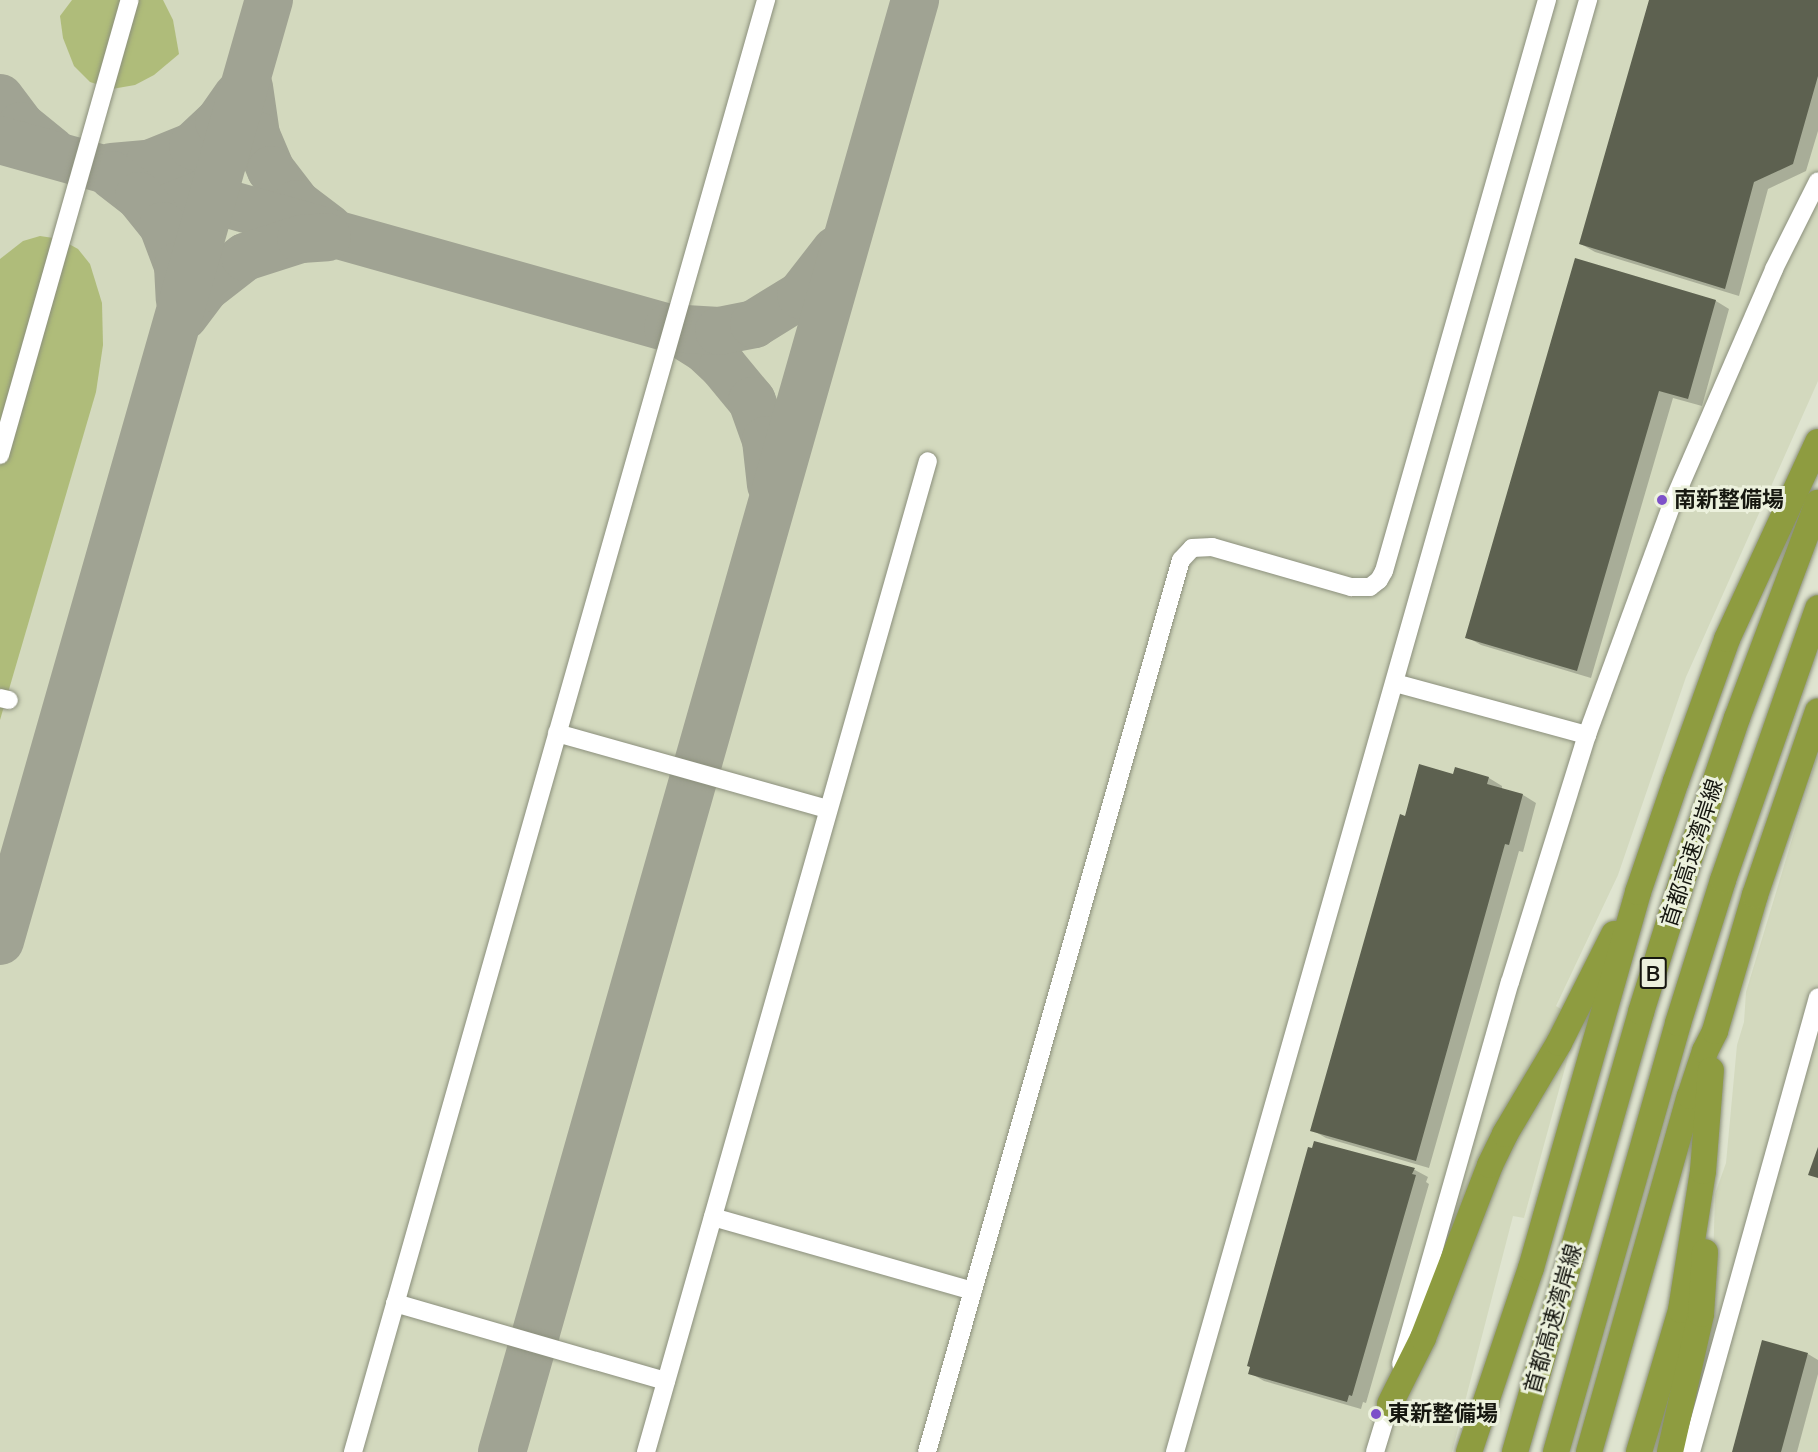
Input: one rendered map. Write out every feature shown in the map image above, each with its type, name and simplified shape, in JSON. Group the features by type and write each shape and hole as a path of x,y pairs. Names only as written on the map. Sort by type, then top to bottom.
{"highway":[{"path":"1469,1452 1506,1348 1547,1216 1638,892 1726,639 1818,442"},
{"name":"首都高速湾岸線","path":"1515,1452 1638,1023 1690,856 1737,718 1818,504"},
{"name":"首都高速湾岸線","path":"1556,1452 1706,935 1818,609"},
{"path":"1589,1452 1690,1096 1714,1031 1755,895 1818,711"},
{"path":"1390,1404 1423,1338 1476,1197 1495,1155 1559,1043 1638,892"},
{"path":"1639,1452 1681,1310 1703,1171 1706,1102 1714,1031"},
{"path":"1670,1452 1701,1314 1707,1211 1703,1171"}],"street":[{"path":"0,455 130,0"},
{"path":"352,1452 766,0"},
{"path":"927,1452 1181,560 1192,548 1212,547 1351,587 1370,587 1379,580 1384,571 1547,0"},
{"path":"1175,1452 1588,0"},
{"path":"1375,1452 1510,982 1587,735 1672,504 1774,269 1818,181"},
{"path":"646,1452 928,461"},
{"path":"1395,683 1587,735"},
{"path":"557,733 828,809"},
{"path":"1690,1452 1817,1004"},
{"path":"713,1216 973,1291"},
{"path":"395,1303 666,1381"},
{"path":"1684,1452 1705,1394"}],"shaded area":[{"path":"0,0 1818,0 1818,381 1686,677 1618,875 1556,1006 1561,1009 1571,1046 1524,1218 1513,1216 1452,1452 0,1452"},
{"path":"1818,753 1818,1452 1671,1452 1713,1266 1715,1194 1726,1163 1737,1045 1744,1022 1746,992"}],"green space":[{"path":"72,0 163,0 173,20 179,54 154,75 135,85 112,89 90,82 74,66 63,38 60,16"},
{"path":"40,236 60,239 78,249 90,264 102,303 103,345 96,392 0,720 0,259 23,241"}],"building":[{"path":"1649,0 1818,0 1818,76 1793,164 1754,182 1725,289 1579,244"},
{"path":"1575,258 1716,300 1688,399 1659,391 1577,671 1465,638"},
{"path":"1419,764 1453,774 1455,767 1489,777 1487,784 1523,794 1509,845 1505,844 1416,1161 1310,1131 1400,814 1405,816"},
{"path":"1314,1141 1415,1168 1412,1174 1416,1175 1352,1396 1349,1395 1347,1402 1248,1374 1250,1367 1247,1366 1308,1147 1312,1148"},
{"path":"1818,1147 1818,1178 1808,1175"},
{"path":"1762,1340 1808,1353 1781,1452 1732,1452"}],"taxiway":[{"path":"0,941 269,0"},
{"path":"502,1452 915,0"},
{"path":"249,87 256,135 271,170 297,204 329,228"},
{"path":"112,167 149,164 193,146 219,122 237,96"},
{"path":"0,98 21,126 52,151"},
{"path":"0,140 673,329 706,350 723,366 752,401 766,440 771,485"},
{"path":"112,175 139,196 163,226 178,266 180,299"},
{"path":"184,316 205,288 245,257 301,239 327,237"},
{"path":"668,328 719,331 754,324 801,295 836,250"}],"place":[{"name":"南新整備場","path":"1662,500"},
{"name":"東新整備場","path":"1376,1414"}]}
